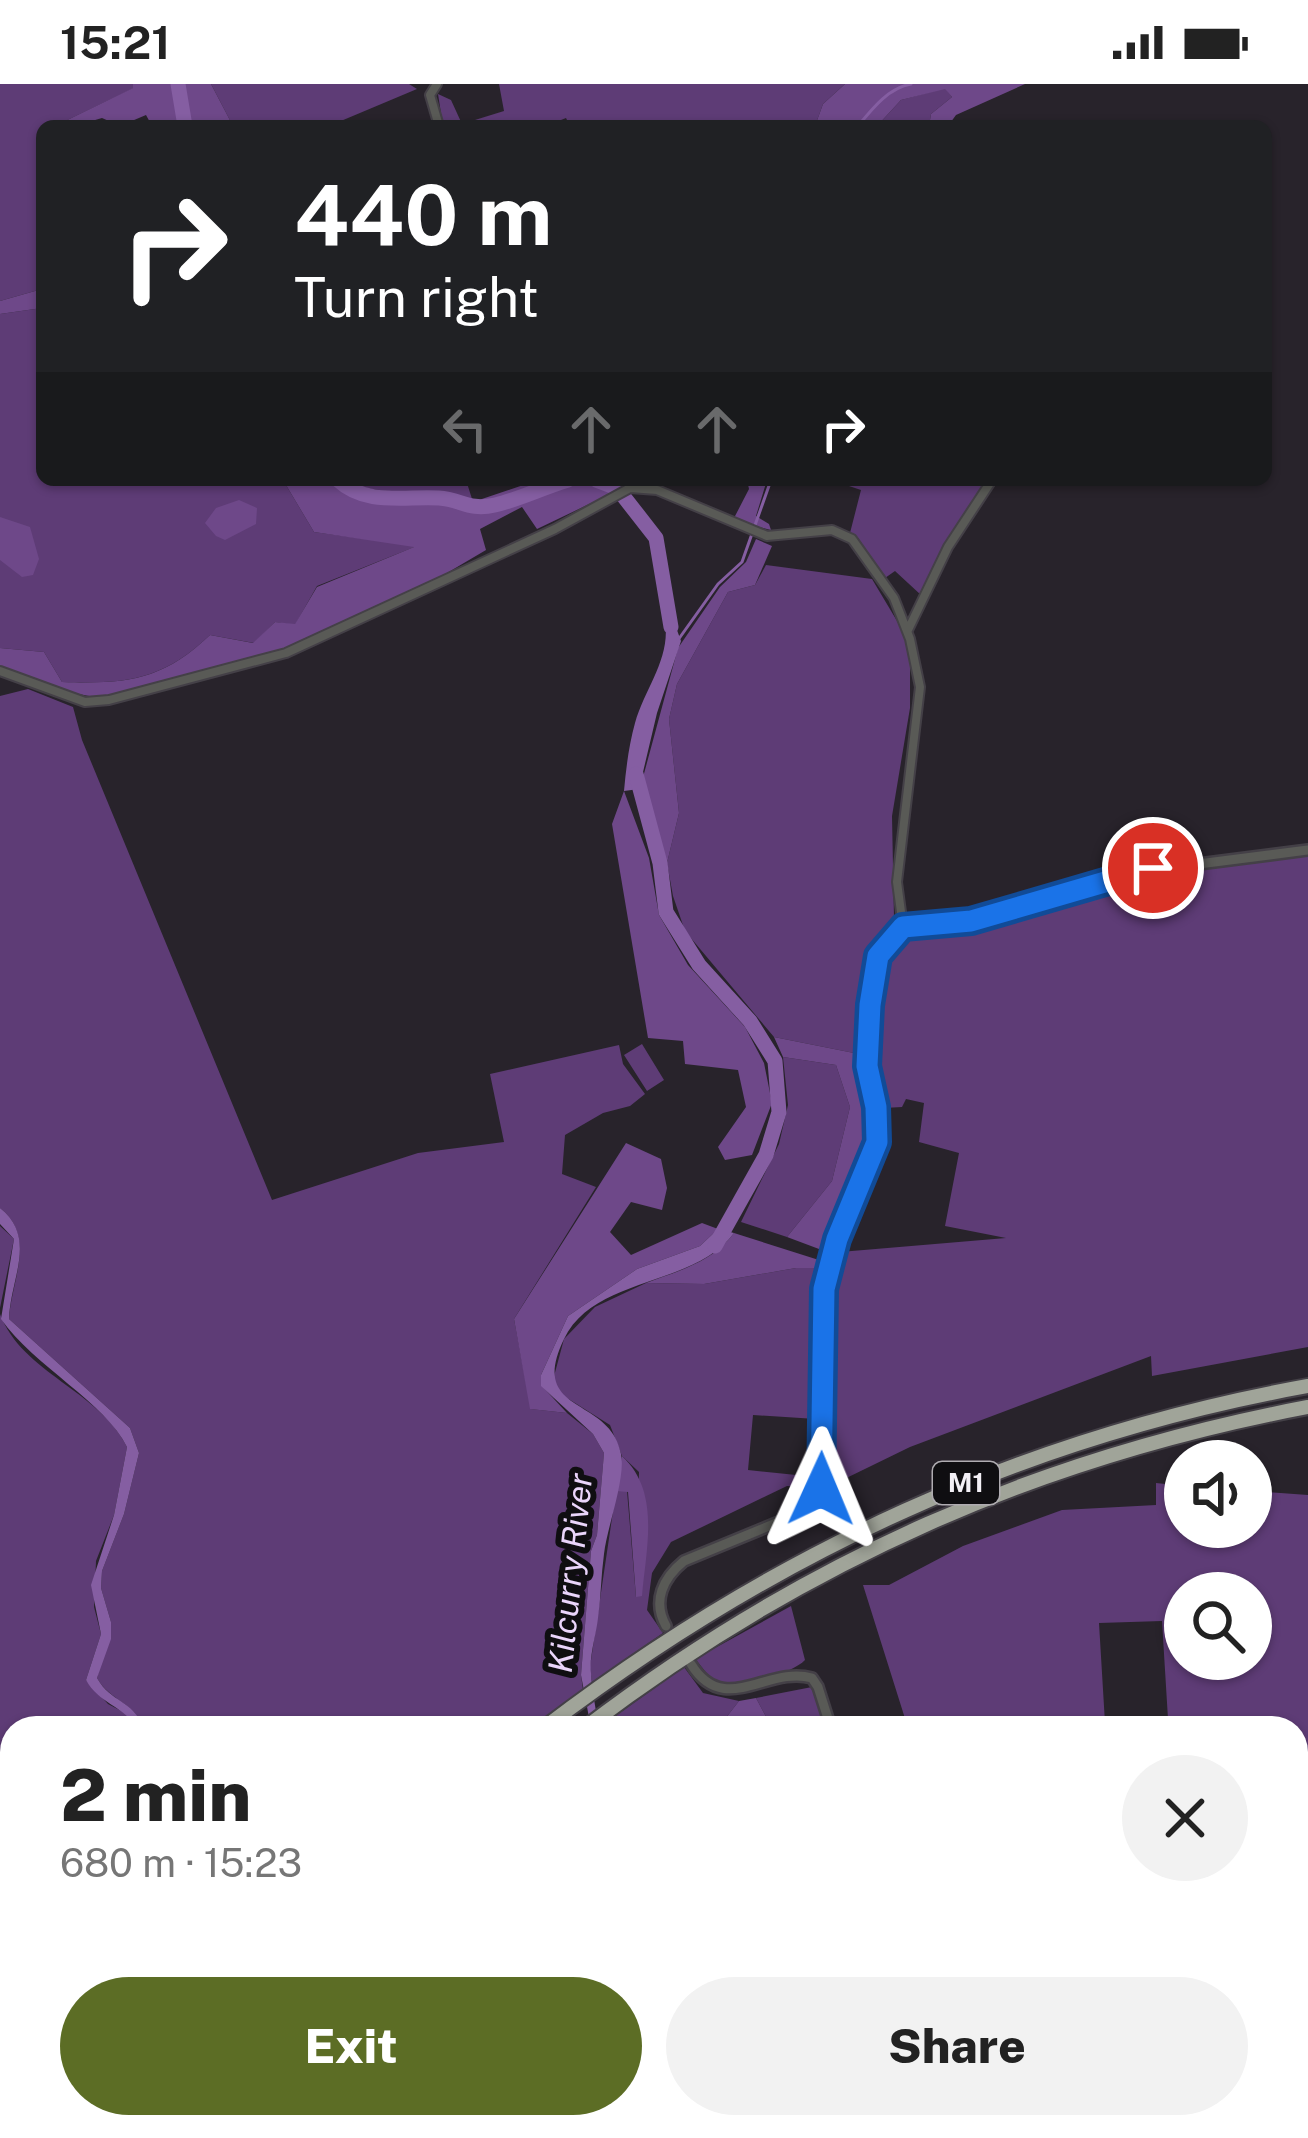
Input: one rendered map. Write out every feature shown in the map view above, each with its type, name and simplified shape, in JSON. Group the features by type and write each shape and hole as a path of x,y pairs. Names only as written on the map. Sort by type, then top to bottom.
{"highway":[{"name":"M1","path":"560,1716 815,1552 948,1490 1108,1432 1308,1386"},
{"name":"M1","path":"600,1716 738,1621 905,1531 1022,1483 1136,1446 1308,1407"}],"street":[{"path":"437,84 430,95 437,120"},
{"path":"0,671 85,703 280,655 608,502 630,486"},
{"path":"636,486 657,490 766,536 832,530 852,539 894,598 920,687 897,882 903,927"},
{"path":"907,632 949,547 988,486"},
{"path":"666,1627 660,1594 672,1571 684,1561 814,1506 821,1489 824,1289 837,1239 877,1142 867,1066 878,956 903,927 971,921 1128,873 1308,850"},
{"path":"691,1664 704,1681 733,1690 806,1676 818,1687 827,1716"}],"shaded area":[{"path":"0,84 133,84 134,88 67,120 36,120 36,291 0,301"},
{"path":"133,84 211,84 230,120 149,120 146,115 134,120 67,120"},
{"path":"211,84 409,84 417,89 343,120 230,120"},
{"path":"499,84 845,84 823,104 817,120 475,120 504,111"},
{"path":"845,84 1025,84 952,120 930,120 952,97 945,89 901,100 883,120 817,120 823,104"},
{"path":"945,88 952,97 930,120 883,120 901,100"},
{"path":"438,94 451,100 460,120 442,120"},
{"path":"36,291 36,309 0,314 0,301"},
{"path":"36,309 36,486 287,486 314,532 417,546 317,586 295,625 275,622 254,643 210,635 175,662 142,676 62,682 44,652 0,648 0,314"},
{"path":"287,486 448,492 473,502 520,486 627,486 537,529 522,507 480,529 486,550 413,593 290,647 100,698 0,666 0,648 44,652 62,682 142,677 176,662 210,635 253,643 275,622 295,624 317,587 414,547 314,532"},
{"path":"359,486 468,486 473,502 440,494"},
{"path":"765,486 756,516 771,530 733,520 749,489"},
{"path":"849,486 985,486 934,564 921,595 895,571 885,578 850,533 861,490"},
{"path":"239,500 257,508 256,524 225,540 216,536 205,523 216,508"},
{"path":"0,517 30,527 39,559 33,575 22,577 0,560"},
{"path":"756,539 772,546 755,585 728,592 677,684 669,719 679,813 667,863 642,781 678,648 720,587 746,562"},
{"path":"766,565 872,579 903,631 910,664 910,708 892,816 894,918 873,955 859,1054 774,1037 685,931 673,896 667,863 679,813 669,719 677,684 728,592 755,585"},
{"path":"670,611 681,641 639,789 624,791 635,723 662,656 663,612"},
{"path":"28,689 73,707 82,740 272,1200 418,1153 504,1142 490,1074 619,1045 623,1064 645,1094 630,1106 603,1113 565,1135 562,1174 596,1187 514,1319 531,1409 567,1413 593,1434 604,1453 597,1535 591,1551 583,1690 547,1716 137,1716 97,1678 111,1622 101,1588 102,1571 124,1514 139,1453 130,1428 9,1319 20,1246 11,1220 0,1208 0,696"},
{"path":"624,791 649,858 659,915 688,965 745,1027 764,1063 772,1103 752,1155 725,1160 718,1147 746,1107 738,1070 685,1064 683,1041 648,1038 612,824"},
{"path":"1308,856 1308,1347 1152,1376 1151,1356 910,1447 830,1486 831,1286 840,1252 1006,1238 945,1226 959,1153 919,1142 924,1103 906,1099 902,1107 884,1108 874,1055 886,957 905,933 942,932 1037,913 1127,880"},
{"path":"774,1037 859,1054 873,1117 870,1148 827,1252 787,1237 832,1181 850,1107 836,1065 783,1057"},
{"path":"642,1044 664,1080 647,1091 624,1055"},
{"path":"783,1057 836,1065 850,1107 832,1181 787,1237 741,1222 779,1144 788,1105"},
{"path":"626,1143 661,1159 667,1188 662,1210 631,1202 610,1232 631,1255 702,1223 718,1229 700,1246 637,1269 568,1316 541,1375 541,1385 567,1413 530,1409 514,1319"},
{"path":"0,1208 18,1232 20,1246 9,1319 130,1428 139,1453 124,1514 102,1571 111,1639 97,1678 137,1716 127,1716 86,1680 101,1634 91,1585 114,1515 127,1447 103,1415 1,1319 14,1239 0,1224"},
{"path":"0,1226 14,1239 0,1308"},
{"path":"718,1229 734,1233 695,1263 598,1303 578,1319 555,1364 563,1394 602,1422 614,1435 621,1454 591,1660 597,1716 589,1716 581,1675 604,1453 593,1434 541,1386 541,1375 568,1316 637,1269 700,1246"},
{"path":"734,1233 822,1261 822,1268 704,1284 646,1283 705,1258"},
{"path":"822,1268 817,1294 816,1419 753,1415 748,1470 816,1477 816,1488 787,1486 671,1542 652,1573 647,1610 663,1633 592,1682 590,1667 616,1491 627,1491 636,1597 639,1472 622,1456 610,1425 559,1393 553,1380 564,1339 595,1307 646,1283 704,1284"},
{"path":"0,1314 25,1352 99,1411 127,1447 114,1515 96,1561 94,1607 101,1634 86,1680 108,1704 130,1716 0,1716"},
{"path":"622,1456 634,1470 647,1503 642,1596 636,1597 628,1492 616,1491"},
{"path":"1156,1483 1164,1484 1164,1548 1272,1548 1272,1492 1308,1495 1308,1716 1168,1716 1166,1680 1272,1680 1272,1572 1164,1572 1164,1654 1162,1621 1099,1623 1105,1716 904,1716 863,1585 889,1585 963,1546 1062,1510 1156,1505"},
{"path":"791,1606 805,1660 788,1671 762,1680 724,1684 712,1679 695,1659"},
{"path":"684,1667 703,1693 739,1701 727,1716 616,1716"},
{"path":"812,1687 821,1716 766,1716 756,1698"},
{"path":"756,1698 766,1716 727,1716 739,1701"}],"waterway":[{"path":"178,84 184,120"},
{"name":"Kilcurry River","path":"863,120 888,95 911,84"},
{"path":"346,486 373,497 439,498 478,507 551,486"},
{"path":"612,486 656,538 671,627"},
{"name":"Kilcurry River","path":"678,640 718,584 742,562 769,486"},
{"name":"Kilcurry River","path":"636,774 660,863 666,912 699,965 750,1021 775,1061 779,1112 766,1155 715,1246"}],"route":[{"path":"821,1489 824,1289 837,1239 877,1142 867,1066 878,956 903,927 971,921 1153,868"}]}
